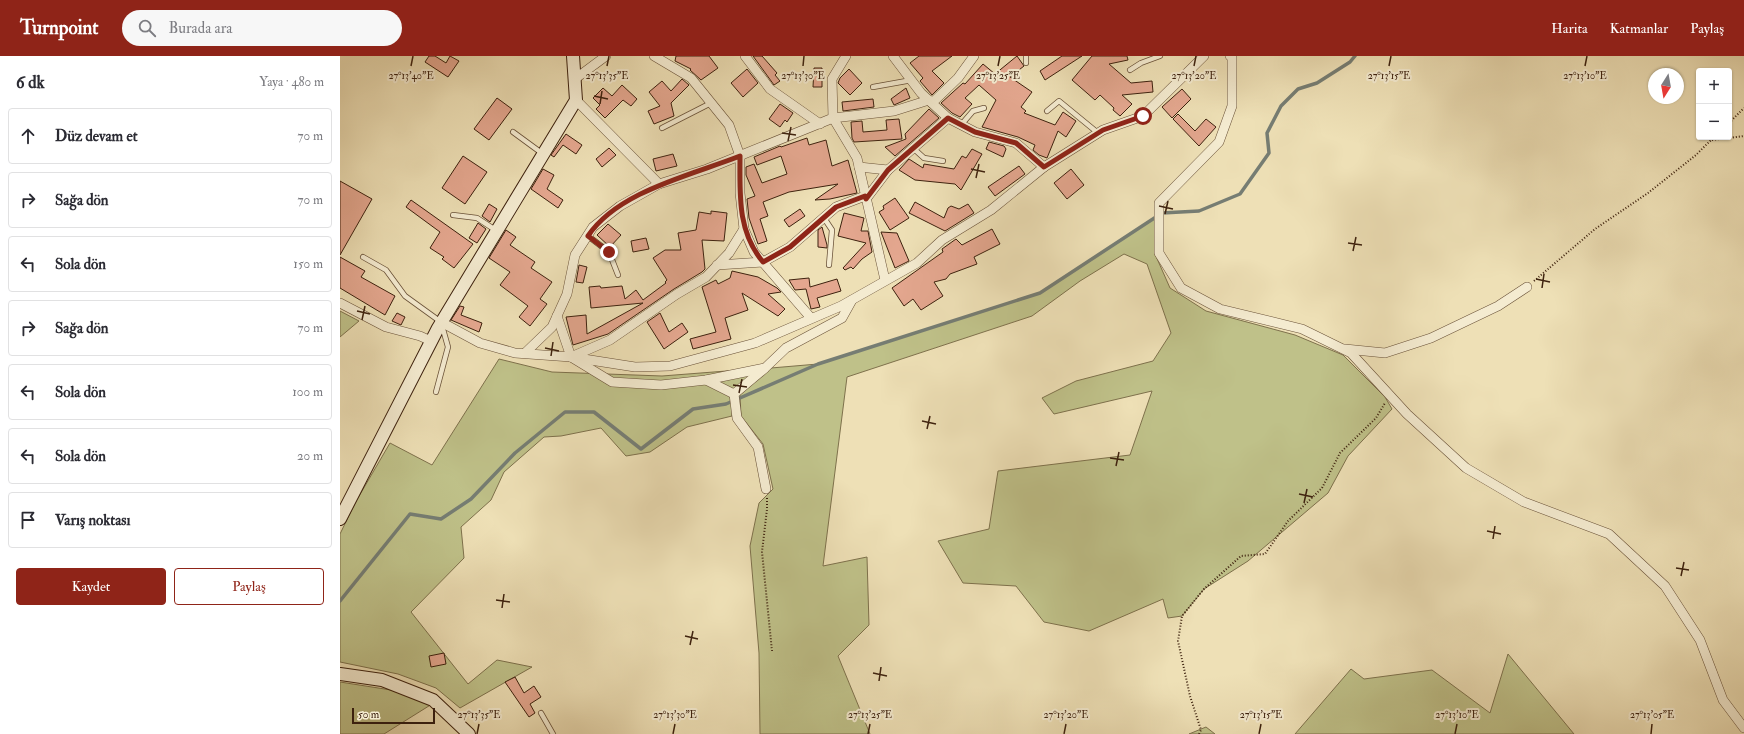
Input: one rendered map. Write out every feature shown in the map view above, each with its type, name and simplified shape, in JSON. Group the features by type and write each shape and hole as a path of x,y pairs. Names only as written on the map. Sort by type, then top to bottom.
{"street":[{"path":"340,519 441,322 576,100 573,56"},
{"path":"575,79 606,56"},
{"path":"654,56 691,78 729,125 740,156 740,193 744,229 754,252 811,318"},
{"path":"745,56 770,89 820,124"},
{"path":"846,56 832,79 833,118 857,158 866,198 873,220 885,280"},
{"path":"893,56 930,102 948,118 975,132 1016,143 1044,167"},
{"path":"525,353 552,327 567,294 575,255 594,227 620,206 659,184 740,156 833,118 894,111 930,102 958,78 974,56"},
{"path":"441,322 480,343 515,352 571,357 635,367 670,366 754,343 852,300 917,263 942,240 991,210 1044,167 1098,133 1143,116 1204,56"},
{"path":"1230,56 1232,57 1232,106 1219,142 1159,202 1159,252 1181,288 1220,309 1302,330 1351,353 1407,414 1466,468 1524,502 1609,534 1665,586 1700,640 1723,700 1744,728"},
{"path":"576,100 659,184"},
{"path":"717,265 763,262 790,247 836,207 866,198 888,170 948,118"},
{"path":"859,167 888,170"},
{"path":"571,357 610,340 677,294 706,277 729,254 744,229"},
{"path":"1342,348 1385,353 1424,340 1498,306 1527,287"},
{"path":"734,394 786,348 842,318 852,300"},
{"path":"340,303 386,327 420,336 431,341"},
{"path":"557,316 571,357 612,382 662,385 706,380 765,368"},
{"path":"706,380 734,394"},
{"path":"734,394 737,418 758,447 766,489"},
{"path":"340,674 382,680 433,700 469,734"}],"lane":[{"path":"1026,56 1026,63"},
{"path":"1130,70 1141,63 1160,56"},
{"path":"873,87 912,80"},
{"path":"1047,111 1059,101 1098,133"},
{"path":"662,128 711,103"},
{"path":"961,125 972,111 984,108"},
{"path":"513,132 543,154"},
{"path":"913,148 924,158 943,161"},
{"path":"453,215 477,218 497,231"},
{"path":"824,218 832,230 829,265"},
{"path":"588,236 609,252 618,275"},
{"path":"363,257 386,270 405,296 441,322 448,347 436,392"},
{"path":"541,713 553,734"}],"path":[{"path":"1732,120 1744,108"},
{"path":"1732,137 1744,136"},
{"path":"1527,287 1595,229 1648,193 1711,140"},
{"path":"1199,734 1201,730 1190,696 1178,641 1182,616 1204,589 1241,556 1265,554 1288,522 1322,488 1340,453 1376,418 1390,396"},
{"path":"766,489 767,509 762,552 772,651"}],"green space":[{"path":"1155,217 1155,254 1170,288 1206,311 1295,335 1343,355 1385,397 1392,409 1348,456 1328,493 1248,561 1204,589 1182,616 1168,618 1163,599 1089,631 1044,622 1016,586 963,583 938,541 989,529 998,471 1130,455 1152,391 1054,414 1042,398 1076,381 1153,361 1171,333 1147,264 1124,254 1080,281 1032,316 847,377 823,566 867,557 869,625 838,656 870,734 760,734 759,653 750,546 759,503 773,489 763,444 741,416 740,395 771,368 818,364 1040,293"},
{"path":"340,311 359,321 340,337"},
{"path":"499,359 552,372 662,376 765,368 734,394 732,416 687,427 650,452 626,456 601,428 561,436 544,437 504,472 491,500 461,527 464,558 411,612 468,684 497,660 532,667 460,708 436,688 398,674 340,662 340,534 355,503 390,443 432,465"},
{"path":"1508,654 1574,734 1295,734 1351,669 1364,679 1432,670 1490,713"},
{"path":"340,682 391,690 432,704 384,734 340,734"},
{"path":"1206,727 1215,734 1189,734"}],"building":[{"path":"429,56 435,56 446,63 450,56 459,61 448,77 425,62"},
{"path":"676,56 709,56 718,68 701,80 690,70 691,69 675,61"},
{"path":"753,56 762,56 777,73 775,75 780,81 774,85"},
{"path":"919,56 952,56 932,71 944,83 932,95 920,81 923,78 910,63"},
{"path":"1017,56 1024,66 1010,77 1032,92 1021,107 1026,111 1024,113 1055,125 1063,112 1076,121 1066,137 1058,131 1047,158 1039,155 1033,150 1035,145 1018,137 982,127 996,100 979,85 965,98 972,104 960,117 952,113 941,103 963,83 965,84 983,64 995,74"},
{"path":"1062,56 1082,56 1045,80 1040,71"},
{"path":"1092,56 1127,56 1128,60 1109,64 1131,83 1152,81 1153,92 1122,95 1132,104 1120,116 1100,95 1095,100 1072,80"},
{"path":"814,68 822,68 822,87 813,87"},
{"path":"747,69 758,83 743,97 731,83"},
{"path":"849,69 862,83 850,95 838,83 840,78"},
{"path":"682,79 689,85 671,103 674,116 654,124 648,111 660,106 649,92 662,81 671,91"},
{"path":"622,85 637,99 631,106 623,100 605,118 596,109 600,105 593,98 603,88 612,96"},
{"path":"906,88 910,98 894,105 891,99"},
{"path":"1182,89 1191,99 1172,118 1162,107"},
{"path":"497,98 512,109 489,140 474,129"},
{"path":"873,99 874,107 843,111 842,102"},
{"path":"780,104 793,113 787,122 785,120 780,127 769,119"},
{"path":"929,109 939,118 895,156 885,147 906,139 905,134"},
{"path":"1178,114 1195,131 1206,119 1216,127 1199,146 1173,119"},
{"path":"899,119 902,139 854,142 852,138 851,122 862,121 863,132 887,130 886,120"},
{"path":"566,134 582,145 576,154 563,145 554,157 551,155"},
{"path":"807,138 809,145 826,140 832,166 848,160 857,193 830,199 815,200 838,184 789,192 763,202 768,216 760,219 767,241 758,244 749,218 747,199 755,196 746,175 746,167 754,164 762,183 787,174 781,156 757,165 754,157 780,146 781,147"},
{"path":"989,142 1004,146 1006,149 1003,157 986,149"},
{"path":"609,148 616,155 602,167 596,159"},
{"path":"972,149 982,154 961,190 955,184 915,180 899,170 909,159 923,168 924,164 954,169 962,156 966,158"},
{"path":"673,154 677,166 656,171 653,159"},
{"path":"463,156 487,172 465,204 442,188"},
{"path":"1019,166 1025,174 995,196 988,187"},
{"path":"543,169 554,175 547,189 563,200 558,208 531,189"},
{"path":"1071,169 1084,185 1067,199 1054,183"},
{"path":"340,181 372,199 340,255"},
{"path":"895,198 909,218 890,230 879,212 884,209 883,206"},
{"path":"411,200 473,244 454,268 442,259 444,257 430,248 440,232 406,207"},
{"path":"915,202 944,218 948,208 951,206 959,209 968,204 974,213 945,231 909,213"},
{"path":"489,204 497,209 490,222 482,216"},
{"path":"800,209 805,216 789,227 784,220"},
{"path":"711,211 727,213 724,241 702,240 705,269 702,272 674,289 608,334 573,345 566,317 586,315 587,334 643,303 591,308 589,287 600,286 601,288 622,286 625,299 636,290 643,300 666,283 665,282 667,280 653,258 665,250 681,250 678,233 696,230 699,212 711,214"},
{"path":"844,213 864,218 861,231 868,231 872,252 862,259 853,269 851,267 845,270 843,268 866,243 838,236"},
{"path":"478,223 486,229 477,243 469,238"},
{"path":"608,224 621,235 610,247 597,235"},
{"path":"822,227 827,248 818,247 818,230"},
{"path":"992,229 1000,244 974,257 977,264 950,274 946,279 934,282 943,296 921,310 913,299 904,306 892,288 943,252 942,249 956,239 962,245"},
{"path":"506,230 516,237 510,245 535,262 531,268 552,282 540,299 547,304 530,326 519,317 528,306 500,285 510,272 489,258"},
{"path":"881,232 897,233 909,261 895,268"},
{"path":"646,238 649,249 633,252 631,241"},
{"path":"340,257 365,271 361,277 395,296 385,315 340,288"},
{"path":"579,265 587,267 583,283 576,282"},
{"path":"732,271 758,277 777,288 781,292 768,294 785,309 778,316 742,293 748,310 725,318 731,339 693,349 690,339 716,332 702,287 716,280 718,284 730,278"},
{"path":"809,278 810,287 837,279 841,291 817,298 820,307 811,309 806,289 795,290 789,280"},
{"path":"460,306 464,307 461,315 482,323 479,332 451,320"},
{"path":"397,313 405,317 401,325 392,321"},
{"path":"660,313 669,332 682,323 688,332 664,349 647,322"},
{"path":"444,653 446,664 431,667 429,656"},
{"path":"515,677 524,693 534,686 541,697 530,704 535,713 529,717 505,682"}],"waterway":[{"path":"340,601 410,514 441,519 471,499 515,453 565,412 594,412 641,449 693,409 726,404 818,364 1040,293 1162,213 1199,211 1240,194 1269,153 1267,133 1281,106 1298,89 1317,83 1350,62 1355,56"}],"route":[{"path":"609,252 588,236 594,227 620,206 659,184 707,169 740,156 740,193 744,229 754,252 763,262 790,247 836,207 865,196 866,199 888,170 948,118 975,132 1016,143 1044,167 1103,130 1143,116"}]}
